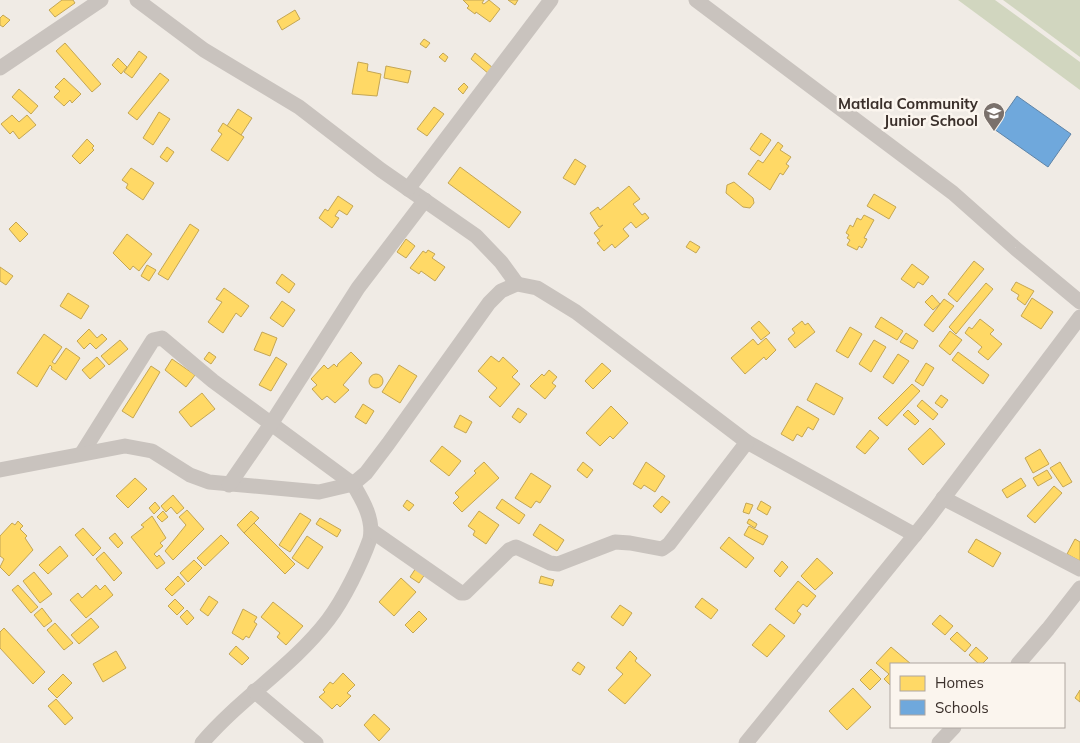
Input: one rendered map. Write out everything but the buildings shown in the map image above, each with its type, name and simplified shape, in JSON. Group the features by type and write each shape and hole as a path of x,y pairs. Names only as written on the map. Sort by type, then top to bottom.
{"street":[{"path":"0,68 101,0"},
{"path":"137,0 204,50 299,107 476,236 501,262 518,284"},
{"path":"408,188 552,0"},
{"path":"696,0 953,193 1080,302"},
{"path":"229,485 272,424 358,288 425,200"},
{"path":"0,470 114,446 152,451 190,475 209,482 319,492 353,484 366,473 388,444 489,303 501,291 518,284 537,288 576,312 747,442 915,535"},
{"path":"746,743 915,535 1080,317"},
{"path":"82,453 153,340 165,339 213,381 353,484 365,504 372,531 366,550 328,620 314,636 221,721 202,743"},
{"path":"372,531 461,593 465,593 509,550 516,547 550,563 558,564 616,542 630,542 662,549 669,544 747,442"},
{"path":"943,498 1080,569"},
{"path":"1019,663 1080,588"},
{"path":"254,691 316,743"},
{"path":"939,743 953,728"}],"green space":[{"path":"958,0 995,0 1080,62 1080,90"},
{"path":"1003,0 1080,0 1080,57"}],"place":[{"name":"Matlala Community Junior School","path":"994,132"}]}
